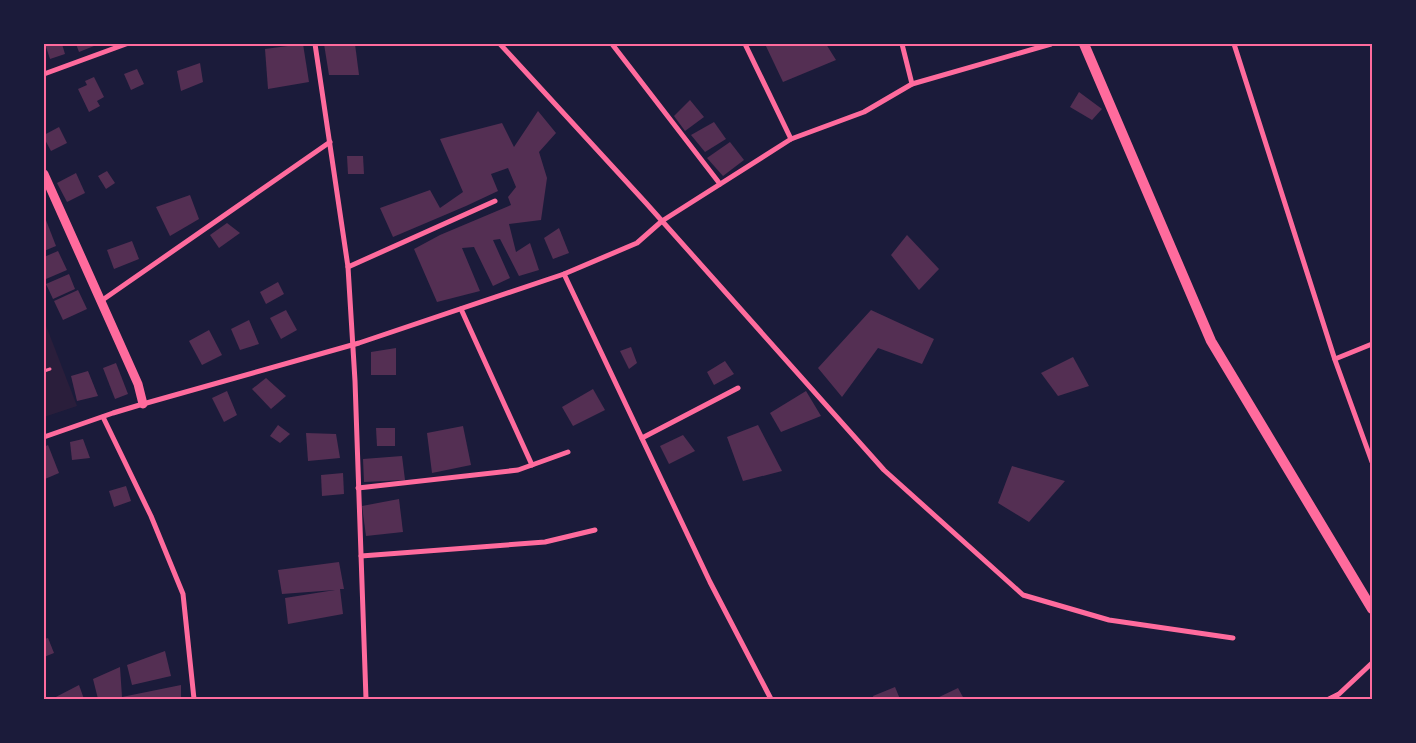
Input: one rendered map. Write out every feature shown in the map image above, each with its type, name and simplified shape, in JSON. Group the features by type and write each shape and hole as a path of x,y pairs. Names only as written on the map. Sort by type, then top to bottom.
{"main road":[{"path":"1084,44 1211,341 1372,609"}],"street":[{"path":"44,74 126,44"},
{"path":"315,44 348,266 355,381 366,699"},
{"path":"500,44 662,221 884,470 1023,595 1109,620 1233,638"},
{"path":"612,44 720,184"},
{"path":"745,44 791,139"},
{"path":"902,44 912,84"},
{"path":"44,437 143,404 359,343 564,274 637,244 662,221 791,139 864,112 912,84 1051,44"},
{"path":"1234,44 1335,359 1371,454 1372,462"},
{"path":"100,301 330,142"},
{"path":"44,174 138,384 143,404"},
{"path":"348,266 495,201"},
{"path":"564,274 710,582 771,699"},
{"path":"461,309 532,465"},
{"path":"1335,359 1372,344"},
{"path":"642,438 738,388"},
{"path":"103,417 151,516 183,594 194,699"},
{"path":"358,488 518,470 568,452"},
{"path":"361,556 545,542 595,530"},
{"path":"1329,699 1339,694 1372,663"}],"path":[{"path":"44,371 50,369"}],"shaded area":[{"path":"44,324 77,406 44,417"}],"building":[{"path":"45,44 62,44 65,54 50,59"},
{"path":"76,44 99,44 79,52"},
{"path":"303,44 309,82 268,89 265,49"},
{"path":"324,44 355,44 359,75 329,75"},
{"path":"765,44 826,44 836,60 783,82"},
{"path":"200,63 203,82 181,91 177,71"},
{"path":"137,69 144,84 131,90 124,74"},
{"path":"94,77 104,97 97,101 100,106 89,112 78,89 87,85 85,81"},
{"path":"1079,92 1102,109 1092,120 1070,107"},
{"path":"690,100 704,117 685,131 674,116"},
{"path":"538,111 556,133 539,152 547,178 541,220 509,224 516,252 530,243 539,270 519,276 500,239 493,240 510,278 493,286 474,247 462,248 480,291 437,302 414,249 440,235 511,205 508,197 516,187 508,168 491,174 498,191 393,237 380,208 430,190 440,208 463,192 440,139 502,123 514,147"},
{"path":"714,122 726,139 705,152 691,135"},
{"path":"59,127 67,143 51,151 44,135"},
{"path":"730,142 744,160 723,176 707,158"},
{"path":"347,156 363,156 364,174 348,174"},
{"path":"107,171 115,183 106,189 98,176"},
{"path":"76,173 85,193 67,202 57,183"},
{"path":"190,195 199,219 170,236 156,207"},
{"path":"44,215 56,246 44,251"},
{"path":"227,223 240,233 219,248 210,235"},
{"path":"559,228 569,253 553,259 544,238"},
{"path":"907,235 939,269 919,290 891,255"},
{"path":"132,241 139,259 114,269 107,250"},
{"path":"58,251 67,270 46,279 44,275 44,257"},
{"path":"69,274 75,289 53,299 46,284"},
{"path":"278,282 284,294 266,304 260,292"},
{"path":"78,290 87,309 63,320 54,301"},
{"path":"286,310 297,330 281,339 270,318"},
{"path":"871,310 934,339 922,364 878,348 842,397 818,368"},
{"path":"249,320 259,344 240,350 231,329"},
{"path":"209,330 222,355 202,365 189,341"},
{"path":"631,347 637,363 629,369 620,351"},
{"path":"396,348 396,375 371,375 371,352"},
{"path":"1073,357 1089,386 1058,396 1041,373"},
{"path":"725,361 734,374 714,385 707,372"},
{"path":"116,363 128,394 115,399 103,368"},
{"path":"88,371 98,396 77,401 71,376"},
{"path":"266,378 286,396 271,409 252,389"},
{"path":"593,389 605,410 573,426 562,407"},
{"path":"227,391 237,415 224,422 212,398"},
{"path":"806,391 821,416 781,432 770,413"},
{"path":"278,425 290,434 280,443 270,436"},
{"path":"758,425 782,471 743,481 727,437"},
{"path":"463,426 471,465 432,473 427,433"},
{"path":"376,428 395,428 395,446 377,446"},
{"path":"306,433 336,434 340,458 308,461"},
{"path":"683,435 695,451 669,464 660,446"},
{"path":"83,439 90,458 72,460 70,442"},
{"path":"48,445 59,473 45,479 44,447"},
{"path":"402,456 405,480 364,482 363,459"},
{"path":"1012,466 1065,481 1029,522 998,503"},
{"path":"343,473 344,494 322,496 321,475"},
{"path":"126,486 131,501 114,507 109,491"},
{"path":"399,499 403,532 366,536 362,506"},
{"path":"339,562 344,589 340,589 343,614 288,624 285,598 335,590 282,594 278,570"},
{"path":"48,638 54,653 44,657 44,639"},
{"path":"165,651 171,676 132,685 127,665"},
{"path":"120,667 122,697 181,685 181,699 98,699 93,679"},
{"path":"79,685 84,699 52,699"},
{"path":"895,687 900,699 874,699 873,696"},
{"path":"958,688 964,699 935,699"}]}
